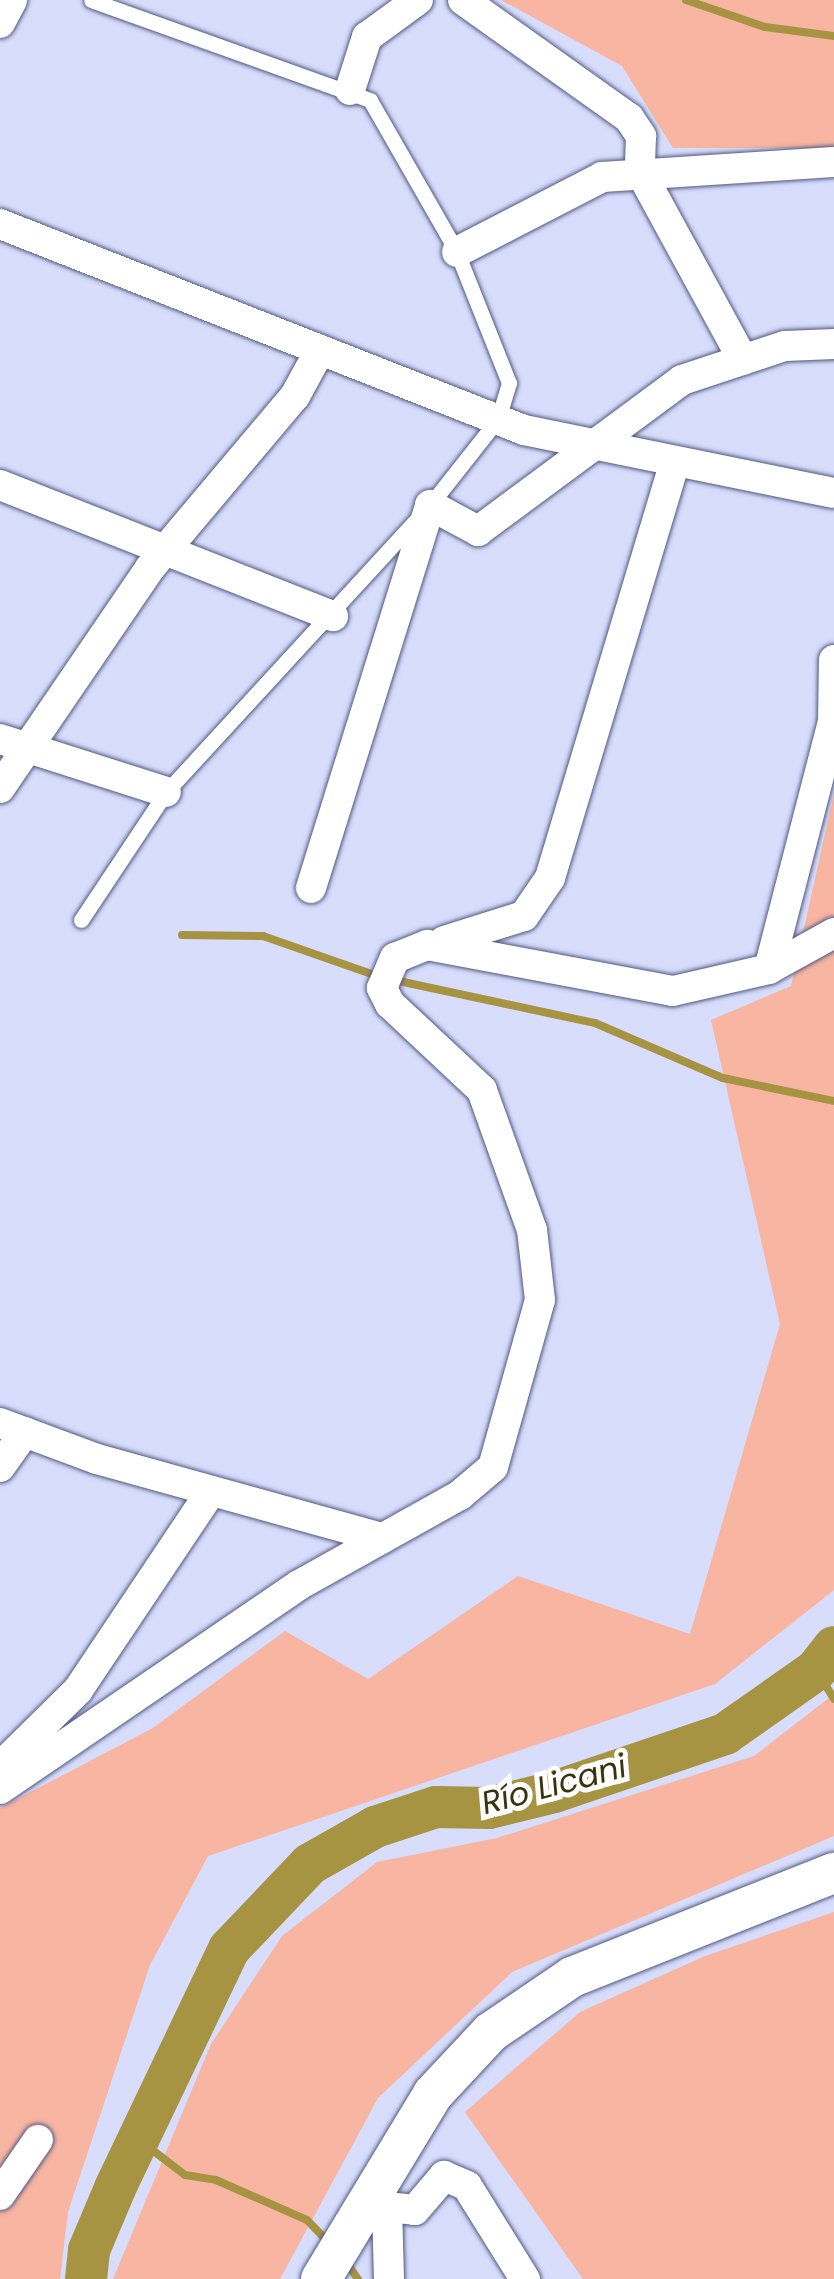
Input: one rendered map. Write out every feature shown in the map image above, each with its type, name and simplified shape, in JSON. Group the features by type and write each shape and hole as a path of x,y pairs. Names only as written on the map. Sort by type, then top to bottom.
{"main road":[{"path":"322,2277 374,2202 445,2079 532,2000 834,1874"}],"street":[{"path":"0,23 12,0"},
{"path":"350,90 367,38 418,0"},
{"path":"463,0 608,96 641,136 640,171 742,360"},
{"path":"457,252 602,177 640,171 834,162"},
{"path":"0,224 498,419 589,445 834,494"},
{"path":"311,888 430,506 478,531 589,445 682,380 786,346 834,344"},
{"path":"0,788 164,550 295,396 320,350"},
{"path":"0,1788 299,1585 460,1495 493,1467 540,1300 532,1230 498,1119 456,1060 406,1021 382,988 394,958 427,945 506,926 524,916 550,878 674,462"},
{"path":"0,485 333,616"},
{"path":"769,969 833,722 834,660"},
{"path":"0,739 166,792"},
{"path":"427,945 640,990 708,988 769,969 834,933"},
{"path":"0,1467 13,1427 211,1492 382,1538"},
{"path":"0,1766 78,1690 211,1492"},
{"path":"0,2196 38,2140"},
{"path":"389,2279 374,2202 415,2210 444,2176 467,2186 525,2279"}],"lane":[{"path":"82,920 166,792 333,616 430,506 498,419 509,383 457,252 370,100 91,0"}],"shaded area":[{"path":"501,0 834,0 834,148 673,148 622,66"},
{"path":"834,794 834,1590 715,1684 208,1856 150,1965 68,2212 60,2279 0,2279 0,1808 153,1728 285,1631 368,1679 518,1576 690,1634 780,1324 711,1020 791,986"},
{"path":"834,1694 834,1836 512,1972 378,2098 280,2279 113,2279 211,2044 282,1936 377,1862 497,1838 754,1756"},
{"path":"834,1912 834,2279 583,2279 465,2112 580,2012 705,1956"}],"waterway":[{"path":"686,0 765,27 834,36"},
{"path":"182,935 263,936 380,977"},
{"path":"394,980 595,1023 723,1078 834,1101"},
{"name":"Río Licani","path":"86,2279 89,2250 116,2186 229,1949 310,1864 375,1827 436,1807 489,1808 554,1792 725,1734 816,1670 834,1647"},
{"path":"816,1670 834,1699"},
{"path":"138,2139 185,2175 216,2180 307,2220 330,2244"},
{"path":"346,2262 358,2279"}]}
